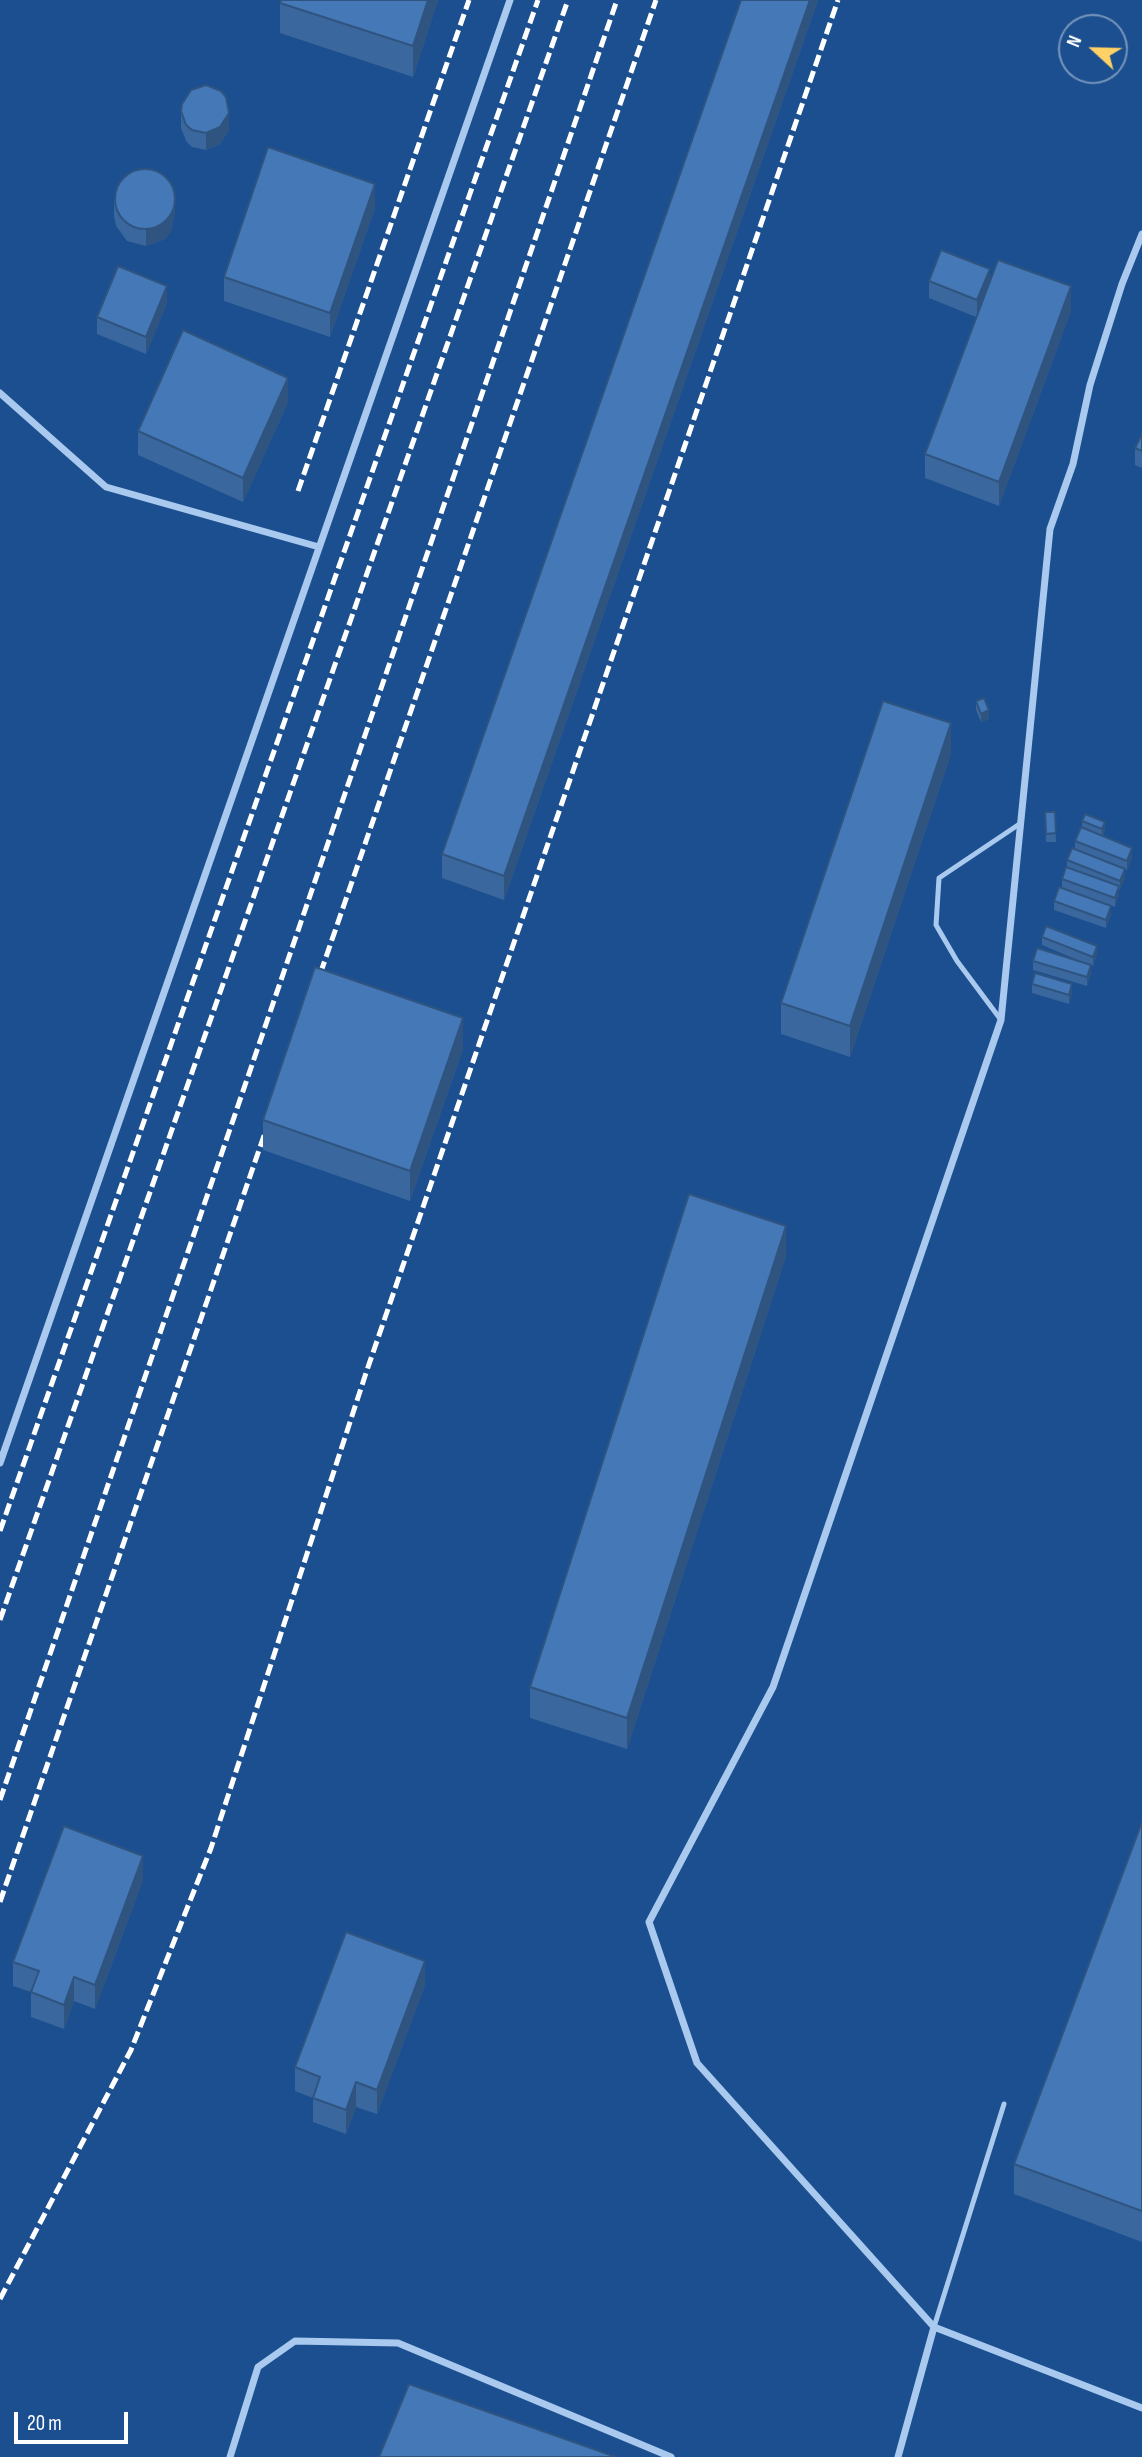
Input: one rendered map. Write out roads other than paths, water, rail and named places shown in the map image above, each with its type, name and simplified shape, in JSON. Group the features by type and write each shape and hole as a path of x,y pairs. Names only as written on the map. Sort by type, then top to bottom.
{"street":[{"path":"0,1463 510,0"},
{"path":"1142,234 1122,284 1090,385 1073,464 1050,529 1001,1020 773,1687 649,1922 697,2063 934,2327 1142,2408"},
{"path":"0,393 106,487 319,547"},
{"path":"898,2457 934,2327"},
{"path":"230,2457 258,2367 296,2340 398,2343 671,2457"}],"lane":[{"path":"1001,1020 957,961 936,925 939,878 1021,823"},
{"path":"934,2327 1004,2104"}],"railway":[{"path":"298,491 469,0"},
{"path":"0,1531 538,0"},
{"path":"0,1620 568,0"},
{"path":"0,1800 617,0"},
{"path":"315,989 656,0"},
{"path":"0,2299 131,2050 211,1848 366,1373 838,0"},
{"path":"0,1902 268,1124"}]}
